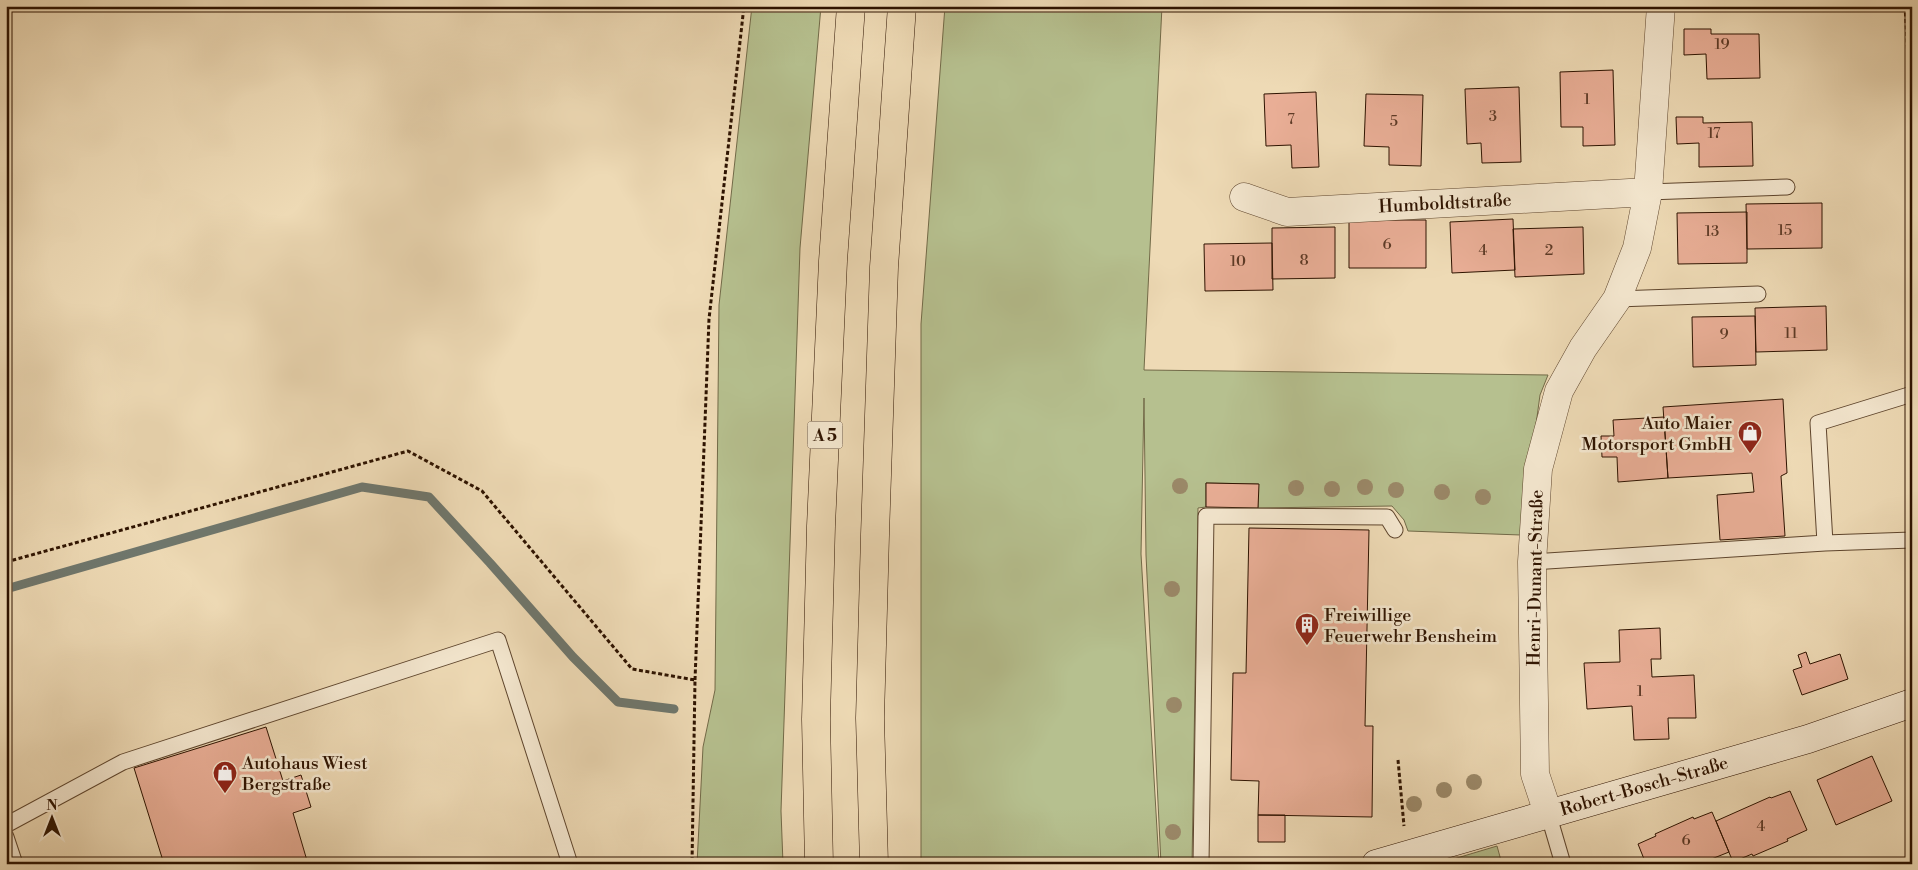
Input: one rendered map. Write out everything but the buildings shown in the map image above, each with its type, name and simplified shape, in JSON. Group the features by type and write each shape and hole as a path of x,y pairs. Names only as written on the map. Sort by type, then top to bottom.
{"highway":[{"name":"A 5","path":"819,864 816,719 821,526 833,261 851,6"},
{"path":"874,864 870,718 875,535 884,267 902,6"}],"street":[{"name":"Henri-Dunant-Straße","path":"1548,813 1535,774 1532,562 1538,469 1559,391 1583,348 1616,299 1637,248 1648,192 1662,6"},
{"name":"Humboldtstraße","path":"1244,197 1287,212 1648,192"},
{"name":"Robert-Bosch-Straße","path":"1376,864 1808,739 1912,703"}],"lane":[{"path":"1648,192 1787,187"},
{"path":"1616,299 1758,294"},
{"path":"1825,543 1818,423 1912,394"},
{"path":"1201,864 1206,516 1387,517 1395,530"},
{"path":"1532,562 1825,543 1912,540"},
{"path":"6,825 123,762 498,640 570,864"},
{"path":"1548,813 1563,864"},
{"path":"6,837 15,864"}],"path":[{"path":"692,864 695,680 709,319 744,6"},
{"path":"1905,6 1912,126"},
{"path":"6,562 408,451 482,492 632,669 695,680"},
{"path":"1398,760 1402,817 1411,854"}],"green space":[{"path":"752,6 821,6 800,248 781,811 783,864 697,864 703,747 715,690 719,305"},
{"path":"945,6 1162,6 1144,370 1548,375 1540,395 1521,535 1408,531 1404,520 1392,506 1258,508 1258,484 1206,483 1206,507 1198,508 1192,864 1161,864 1146,555 1144,398 1141,554 1159,864 921,864 921,324"},
{"path":"1497,846 1502,864 1437,864"}],"waterway":[{"path":"6,589 362,487 429,497 573,657 618,702 674,709"}],"place":[{"name":"Auto Maier Motorsport GmbH","path":"1750,454"},
{"name":"Freiwillige Feuerwehr Bensheim","path":"1307,646"},
{"name":"Autohaus Wiest Bergstraße","path":"225,794"}]}
